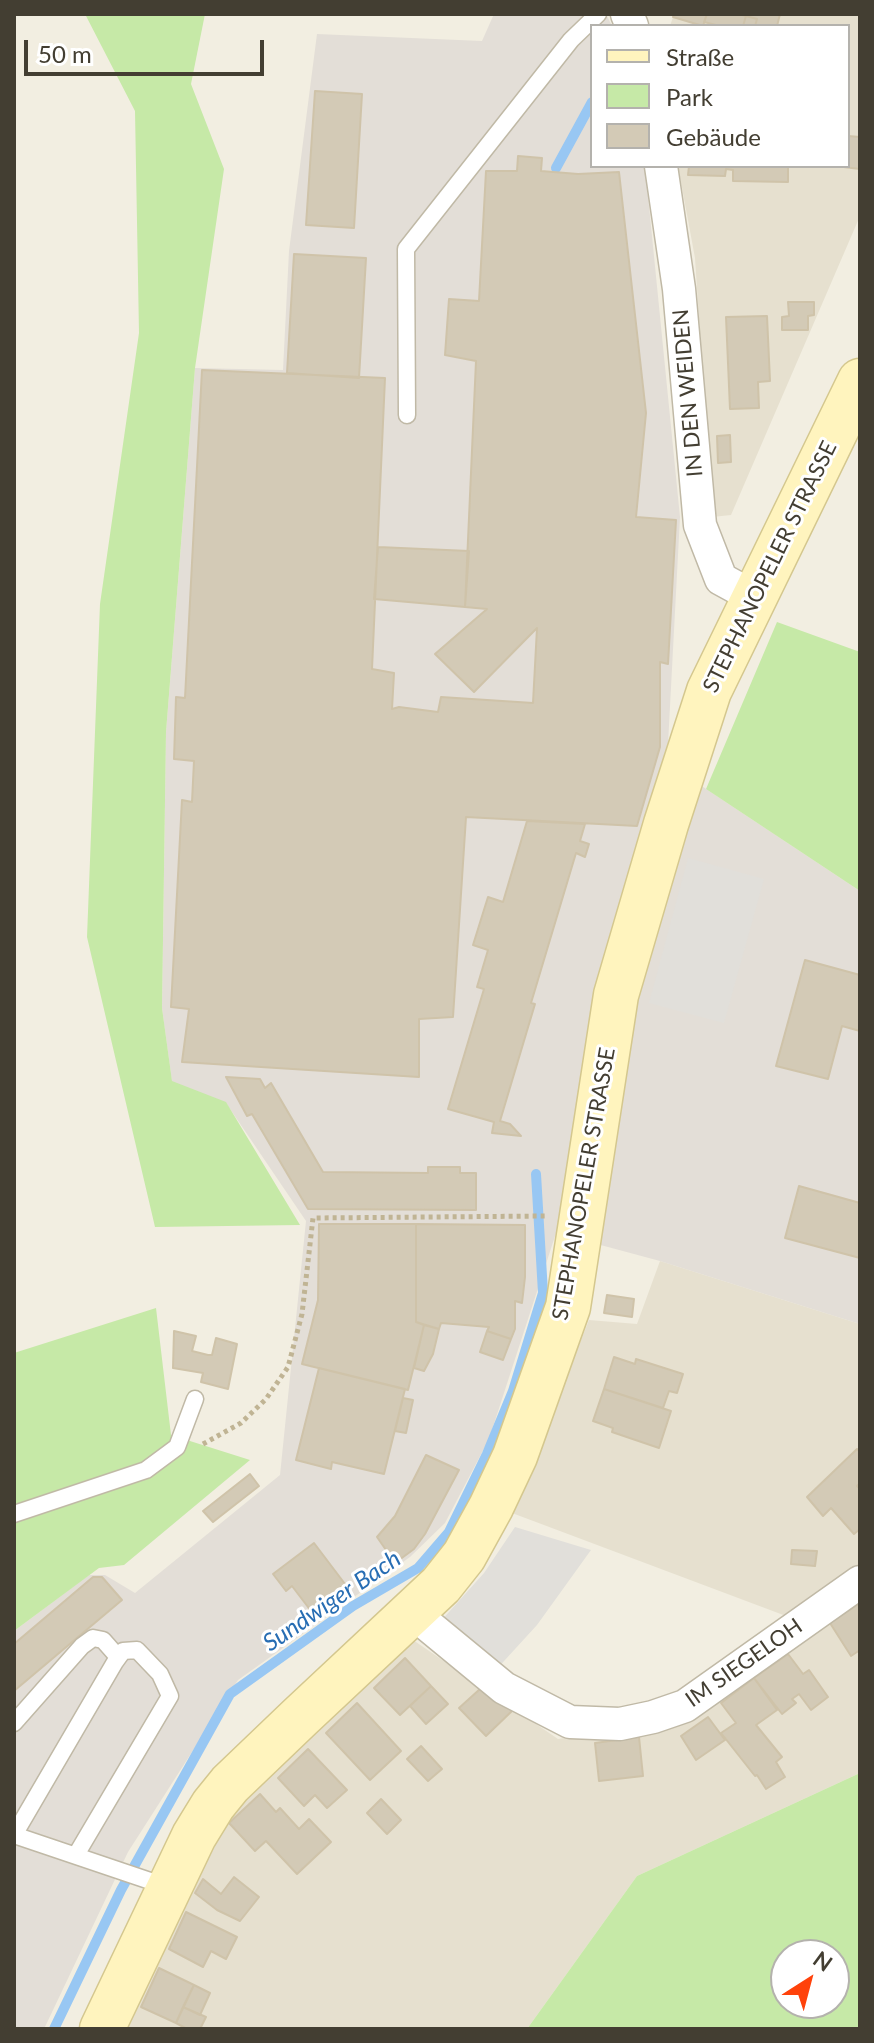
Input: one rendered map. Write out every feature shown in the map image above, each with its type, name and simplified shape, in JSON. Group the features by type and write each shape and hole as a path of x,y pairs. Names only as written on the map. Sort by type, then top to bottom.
{"street":[{"name":"IN DEN WEIDEN","path":"661,168 679,289 700,525 721,579 754,597"},
{"name":"STEPHANOPELER STRASSE","path":"102,2029 158,1883 201,1821 230,1784 441,1585 464,1556 515,1456 568,1307 616,995 691,742 709,691 860,381"},
{"name":"IM SIEGELOH","path":"413,1613 504,1688 570,1722 620,1724 685,1706 860,1582"}],"lane":[{"path":"407,415 406,249 571,40 598,14"},
{"path":"14,1514 146,1470 177,1447 195,1399"},
{"path":"14,1723 82,1646 93,1638 103,1640 118,1657"},
{"path":"76,1855 170,1696 160,1674 137,1650 123,1651 118,1657 14,1835 158,1883"}],"path":[{"path":"154,1464 181,1457 241,1423 266,1399 288,1367 302,1314 313,1218 564,1215 583,1219"}],"shaded area":[{"path":"494,14 606,14 611,24 590,24 590,168 645,168 680,517 667,763 860,891 860,1324 660,1261 556,1233 489,1439 445,1523 410,1557 238,1680 128,1852 44,2029 14,2029 14,1631 89,1575 105,1575 135,1593 280,1475 306,1221 226,1103 172,1082 162,1008 166,732 195,368 283,370 289,251 317,34 482,41"},
{"path":"674,14 860,14 860,216 731,515 712,517 695,258 678,168 850,168 850,24 671,24"},
{"path":"688,858 764,879 724,1023 649,1003"},
{"path":"660,1261 860,1324 860,1773 637,1876 527,2029 120,2029 220,1823 413,1640 558,1739 683,1720 810,1625 512,1513 589,1320 637,1324"},
{"path":"515,1527 591,1550 537,1625 494,1672 440,1622 484,1573"}],"green space":[{"path":"85,14 205,14 191,84 224,169 195,368 166,732 162,1008 172,1081 226,1102 300,1225 155,1227 87,937 100,604 139,333 135,111"},
{"path":"777,622 860,652 860,891 706,789"},
{"path":"156,1308 171,1435 250,1460 124,1565 99,1568 14,1631 14,1353"},
{"path":"860,1773 860,2029 527,2029 637,1876"}],"building":[{"path":"674,14 707,14 704,24 673,17"},
{"path":"707,14 746,16 744,24 704,22"},
{"path":"739,14 780,14 778,24 756,24 757,19"},
{"path":"746,16 757,19 756,24 744,24"},
{"path":"315,91 362,94 354,228 306,225"},
{"path":"850,136 860,137 860,169 850,168"},
{"path":"518,156 542,158 541,171 578,174 619,172 646,413 636,517 676,520 668,664 660,662 660,747 637,826 466,817 453,1017 419,1019 419,1077 182,1062 189,1009 171,1007 182,800 192,802 194,761 174,759 176,697 185,698 202,370 385,378 372,669 394,673 392,709 399,707 438,712 441,697 533,703 537,628 474,692 435,654 487,609 465,607 476,361 445,355 449,299 479,301 486,171 517,171"},
{"path":"689,168 788,168 788,182 733,181 733,170 726,169 725,176 688,175"},
{"path":"294,254 366,258 359,378 287,373"},
{"path":"788,302 814,302 814,315 808,316 808,330 782,330 782,317 789,316"},
{"path":"767,316 770,381 758,382 759,408 730,409 726,317"},
{"path":"730,435 731,462 718,463 717,436"},
{"path":"378,547 469,551 465,607 374,599"},
{"path":"527,821 585,824 580,841 589,844 585,857 576,853 500,1121 510,1124 521,1136 492,1133 494,1122 448,1109 484,989 477,987 488,950 473,945 488,897 503,902"},
{"path":"805,960 860,975 860,1031 842,1026 828,1079 776,1066"},
{"path":"226,1077 260,1079 265,1088 271,1083 323,1172 428,1173 428,1167 460,1167 460,1173 476,1173 476,1210 308,1209 252,1114 247,1116"},
{"path":"799,1186 860,1203 860,1258 785,1238"},
{"path":"319,1224 416,1224 416,1322 424,1325 408,1390 302,1364 318,1300"},
{"path":"416,1224 525,1225 522,1303 515,1301 515,1329 511,1339 487,1331 489,1327 441,1323 439,1329 416,1322"},
{"path":"607,1295 634,1299 632,1317 604,1313"},
{"path":"424,1325 439,1329 433,1354 424,1371 414,1368"},
{"path":"174,1331 196,1336 192,1351 208,1355 212,1355 216,1338 237,1344 228,1389 201,1382 203,1373 173,1368"},
{"path":"487,1331 511,1339 503,1360 480,1352"},
{"path":"614,1357 635,1364 636,1359 683,1374 677,1393 669,1391 663,1408 604,1389"},
{"path":"319,1368 405,1389 384,1474 332,1462 331,1469 296,1460"},
{"path":"604,1389 671,1411 659,1448 612,1432 613,1428 593,1421"},
{"path":"403,1398 413,1400 406,1433 395,1431"},
{"path":"857,1449 860,1452 860,1483 857,1486 860,1489 860,1529 854,1534 831,1508 823,1516 807,1497"},
{"path":"426,1455 459,1470 425,1534 414,1549 395,1563 377,1537 395,1516"},
{"path":"250,1474 259,1486 213,1522 203,1511"},
{"path":"314,1543 345,1584 311,1611 292,1586 286,1591 273,1574"},
{"path":"792,1550 817,1551 815,1566 791,1564"},
{"path":"93,1577 102,1577 122,1600 14,1691 14,1644"},
{"path":"860,1603 860,1650 851,1656 830,1623"},
{"path":"788,1654 803,1674 809,1670 828,1697 811,1710 799,1694 792,1699 796,1703 782,1714 754,1678"},
{"path":"405,1658 431,1686 400,1715 374,1688"},
{"path":"754,1678 777,1710 756,1725 782,1757 776,1762 785,1777 766,1789 721,1733 736,1723 721,1703"},
{"path":"431,1686 448,1704 426,1724 410,1706"},
{"path":"480,1689 513,1710 486,1736 459,1708"},
{"path":"357,1703 401,1751 370,1780 326,1733"},
{"path":"708,1717 725,1740 696,1760 681,1736"},
{"path":"639,1737 643,1776 599,1781 595,1743"},
{"path":"421,1746 442,1769 428,1781 407,1759"},
{"path":"308,1749 347,1790 327,1808 315,1795 304,1806 278,1778"},
{"path":"260,1794 276,1812 280,1808 299,1829 309,1819 331,1842 297,1874 266,1841 255,1851 229,1823"},
{"path":"381,1799 401,1820 387,1834 367,1813"},
{"path":"234,1877 259,1897 240,1921 217,1910 195,1893 203,1879 221,1894"},
{"path":"186,1912 237,1937 226,1959 211,1951 203,1967 169,1949"},
{"path":"159,1968 194,1985 176,2023 141,2007"},
{"path":"194,1985 210,1993 200,2015 183,2007"},
{"path":"183,2007 206,2017 200,2029 187,2029 176,2023"}],"waterway":[{"name":"Sundwiger Bach","path":"556,168 590,106"},
{"name":"Sundwiger Bach","path":"54,2029 121,1890 230,1694 353,1606 418,1568 449,1532 513,1391 543,1293 536,1174"}]}
